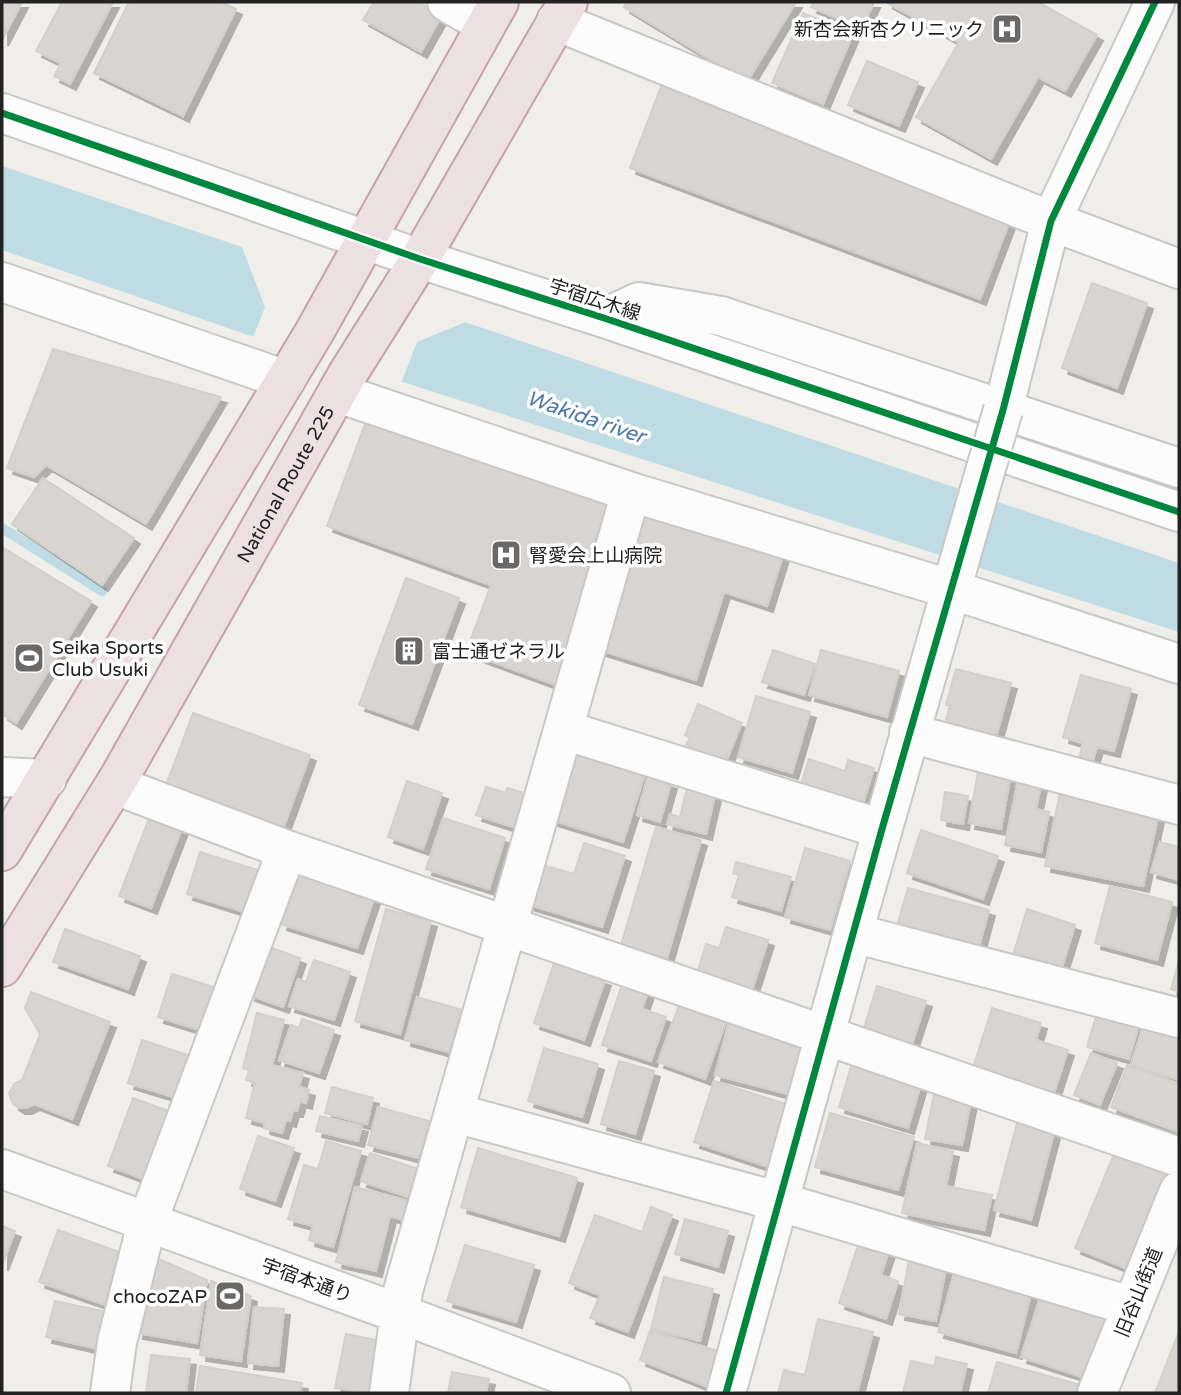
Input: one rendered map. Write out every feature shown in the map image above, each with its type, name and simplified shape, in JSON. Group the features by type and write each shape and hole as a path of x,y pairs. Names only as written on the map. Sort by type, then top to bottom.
{"highway":[{"name":"National Route 225","path":"2,967 115,785 343,384 410,275 562,12"},
{"path":"2,851 349,274 492,13"}],"street":[{"path":"447,2 492,13"},
{"path":"726,1393 909,733 1003,410 1051,221 1155,2"},
{"path":"562,12 1051,221 1179,269"},
{"name":"宇宿広木線","path":"2,113 367,241 410,275 604,318 1179,512"},
{"path":"2,282 292,371"},
{"path":"604,318 639,302 721,316 1179,468"},
{"path":"343,384 631,492 953,578 1179,664"},
{"path":"389,1393 398,1313 631,492"},
{"path":"564,730 882,829"},
{"path":"909,733 1179,805"},
{"path":"2,777 47,779"},
{"path":"115,785 287,850 1179,1157"},
{"path":"110,1393 117,1342 147,1223 287,850"},
{"path":"853,933 1179,1018"},
{"path":"455,1113 780,1202 1131,1306"},
{"name":"宇宿本通り","path":"2,1169 611,1393"},
{"name":"旧谷山街道","path":"1097,1393 1178,1197"}],"water":[{"name":"Wakida river","path":"2,166 1179,563 1179,632 409,384 248,335 2,250"}],"pier":[{"path":"240,242 468,321 417,342 400,386 252,340 265,307"}],"building":[{"path":"2,2 22,2 2,40"},
{"path":"62,2 113,2 70,84 54,76 61,63 36,51"},
{"path":"129,2 221,2 236,9 183,116 94,73"},
{"path":"374,2 418,2 442,15 421,52 363,20"},
{"path":"627,2 796,2 747,82 624,7"},
{"path":"814,2 874,2 862,29 811,7"},
{"path":"886,2 1038,2 1097,35 1065,91 1038,77 991,159 916,117 959,42"},
{"path":"803,13 853,34 823,104 772,83"},
{"path":"867,61 918,82 899,126 848,105"},
{"path":"662,84 1010,220 980,299 630,168"},
{"path":"1092,283 1147,303 1117,388 1062,368"},
{"path":"53,349 221,397 146,524 46,465 34,477 7,468"},
{"name":"腎愛会上山病院","path":"367,419 620,510 556,685 466,652 491,585 327,526"},
{"path":"43,478 134,538 102,585 12,524"},
{"path":"655,515 783,555 767,606 724,592 696,680 600,650 641,519"},
{"name":"Seika Sports Club Usuki","path":"2,547 91,601 16,723 2,714"},
{"name":"富士通ゼネラル","path":"406,578 459,598 412,724 359,705"},
{"path":"773,650 815,664 804,695 762,682"},
{"path":"821,650 899,671 887,717 809,695"},
{"path":"956,669 1011,683 996,737 945,723 950,706 946,705"},
{"path":"1081,675 1131,689 1114,751 1097,747 1091,766 1078,762 1083,743 1063,737"},
{"path":"756,696 810,712 792,773 738,757"},
{"path":"698,704 742,723 724,766 684,749 690,738 685,735"},
{"path":"193,713 310,755 281,834 164,791"},
{"path":"575,749 646,771 623,842 552,820"},
{"path":"809,759 845,771 848,760 874,768 862,807 800,787"},
{"path":"980,761 1012,767 1001,829 969,823"},
{"path":"648,776 671,783 660,822 637,815"},
{"path":"1018,780 1041,785 1036,809 1049,812 1041,852 1005,845"},
{"path":"407,781 442,793 423,849 388,837"},
{"path":"688,783 716,791 706,834 667,824 670,814 680,817"},
{"path":"486,787 506,793 507,788 527,794 516,828 476,815"},
{"path":"945,792 968,796 963,824 941,820"},
{"path":"1060,793 1159,812 1143,886 1045,866"},
{"path":"150,816 182,828 151,908 119,896"},
{"path":"443,818 505,838 489,889 426,869"},
{"path":"656,827 701,840 667,958 621,945"},
{"path":"921,830 998,856 983,899 907,873"},
{"path":"1160,842 1179,847 1179,880 1151,872"},
{"path":"584,843 625,856 602,927 527,904 539,864 574,874"},
{"path":"805,848 850,861 830,930 785,917"},
{"path":"200,852 264,872 251,914 187,894"},
{"path":"736,862 791,877 781,911 732,897 739,875 733,873"},
{"path":"298,872 374,898 357,948 281,924"},
{"path":"1110,886 1172,902 1157,960 1095,943"},
{"path":"908,888 989,910 977,954 895,932"},
{"path":"386,909 431,921 400,1034 355,1021"},
{"path":"1027,909 1075,925 1062,967 1014,952"},
{"path":"726,927 768,940 752,990 697,973 706,944 719,948"},
{"path":"65,929 140,956 128,989 53,962"},
{"path":"266,946 300,958 283,1007 249,995"},
{"path":"314,960 350,972 334,1020 289,1006 298,979 306,982"},
{"path":"1179,961 1179,992 1171,989"},
{"path":"554,963 605,980 584,1040 534,1023"},
{"path":"627,969 653,977 642,1009 666,1017 651,1061 602,1045"},
{"path":"172,974 220,989 207,1032 158,1017"},
{"path":"877,986 926,1001 912,1044 864,1028"},
{"path":"31,992 110,1022 72,1119 34,1104 19,1108 13,1104 9,1093 15,1083 22,1080 40,1034 25,1008"},
{"path":"417,997 462,1010 449,1052 405,1040"},
{"path":"681,1000 728,1016 705,1079 658,1062"},
{"path":"1099,1006 1141,1018 1129,1059 1087,1047"},
{"path":"992,1008 1041,1023 1036,1040 1068,1050 1054,1093 973,1068"},
{"path":"257,1013 284,1020 272,1065 303,1073 299,1087 309,1090 306,1103 300,1101 290,1121 286,1120 282,1133 264,1128 265,1123 246,1118 255,1083 246,1080 249,1070 243,1068"},
{"path":"730,1018 811,1039 796,1096 715,1075"},
{"path":"302,1019 334,1030 319,1073 279,1060 291,1025 299,1028"},
{"path":"1144,1023 1179,1034 1179,1080 1131,1065"},
{"path":"142,1040 190,1056 177,1098 128,1083"},
{"path":"544,1048 598,1064 582,1117 528,1101"},
{"path":"855,1053 924,1074 908,1128 839,1107"},
{"path":"1091,1053 1117,1063 1100,1105 1074,1095"},
{"path":"619,1061 654,1071 635,1134 601,1124"},
{"path":"1127,1065 1179,1084 1179,1132 1111,1107"},
{"path":"714,1081 792,1106 772,1168 694,1142"},
{"path":"936,1084 973,1091 962,1145 925,1139"},
{"path":"332,1087 373,1098 367,1124 325,1113"},
{"path":"133,1098 177,1114 152,1182 108,1166"},
{"path":"378,1107 429,1121 419,1158 368,1145"},
{"path":"830,1113 914,1137 898,1190 815,1167"},
{"path":"320,1116 362,1126 358,1141 316,1131"},
{"path":"1019,1116 1056,1125 1031,1220 994,1210"},
{"path":"258,1136 294,1148 275,1201 240,1189"},
{"path":"326,1141 361,1151 333,1247 309,1240 313,1226 288,1219 304,1165 318,1169"},
{"path":"917,1143 953,1151 946,1186 992,1195 984,1230 902,1213"},
{"path":"1117,1147 1175,1171 1133,1271 1075,1248"},
{"path":"478,1148 577,1178 559,1236 461,1207"},
{"path":"370,1153 424,1171 414,1199 361,1181"},
{"path":"355,1187 416,1203 411,1222 390,1216 376,1271 336,1262"},
{"path":"651,1207 672,1215 628,1332 590,1318 600,1295 569,1283 595,1215 642,1232"},
{"path":"685,1219 728,1231 718,1267 675,1254"},
{"path":"2,1226 15,1231 2,1265"},
{"path":"58,1230 125,1254 106,1305 39,1282"},
{"path":"860,1239 890,1248 881,1275 898,1281 886,1319 839,1303"},
{"path":"465,1245 534,1265 516,1322 447,1301"},
{"path":"161,1260 207,1280 197,1343 137,1333 149,1264"},
{"path":"909,1260 946,1267 936,1321 899,1314"},
{"path":"954,1274 1031,1294 1016,1353 938,1332"},
{"path":"664,1277 713,1289 700,1341 651,1329"},
{"path":"211,1281 251,1296 241,1361 200,1355"},
{"path":"1044,1286 1118,1308 1095,1381 1021,1357"},
{"path":"55,1301 111,1313 103,1350 46,1337"},
{"path":"254,1307 284,1309 278,1366 248,1363"},
{"path":"818,1319 873,1332 857,1393 778,1393 784,1370 805,1375"},
{"path":"650,1331 729,1354 708,1387 640,1360"},
{"path":"346,1334 382,1341 372,1393 335,1388"},
{"path":"1178,1334 1179,1393 1155,1393"},
{"path":"151,1355 190,1359 186,1393 146,1393"},
{"path":"936,1357 967,1364 960,1393 903,1393 911,1361 934,1366"},
{"path":"997,1362 1088,1387 1087,1393 988,1393"},
{"path":"200,1366 302,1383 300,1393 196,1393"},
{"path":"452,1372 489,1379 486,1393 448,1393"}],"waterway":[{"path":"2,528 102,591"}],"cycle path":[{"path":"726,1393 882,829 1003,410 1051,221 1155,2"},
{"path":"2,113 420,259 604,318 1179,512"}],"place":[{"name":"新杏会新杏クリニック","path":"1007,29"},
{"name":"腎愛会上山病院","path":"506,555"},
{"name":"富士通ゼネラル","path":"409,651"},
{"name":"Seika Sports Club Usuki","path":"29,658"},
{"name":"chocoZAP","path":"230,1296"}]}
